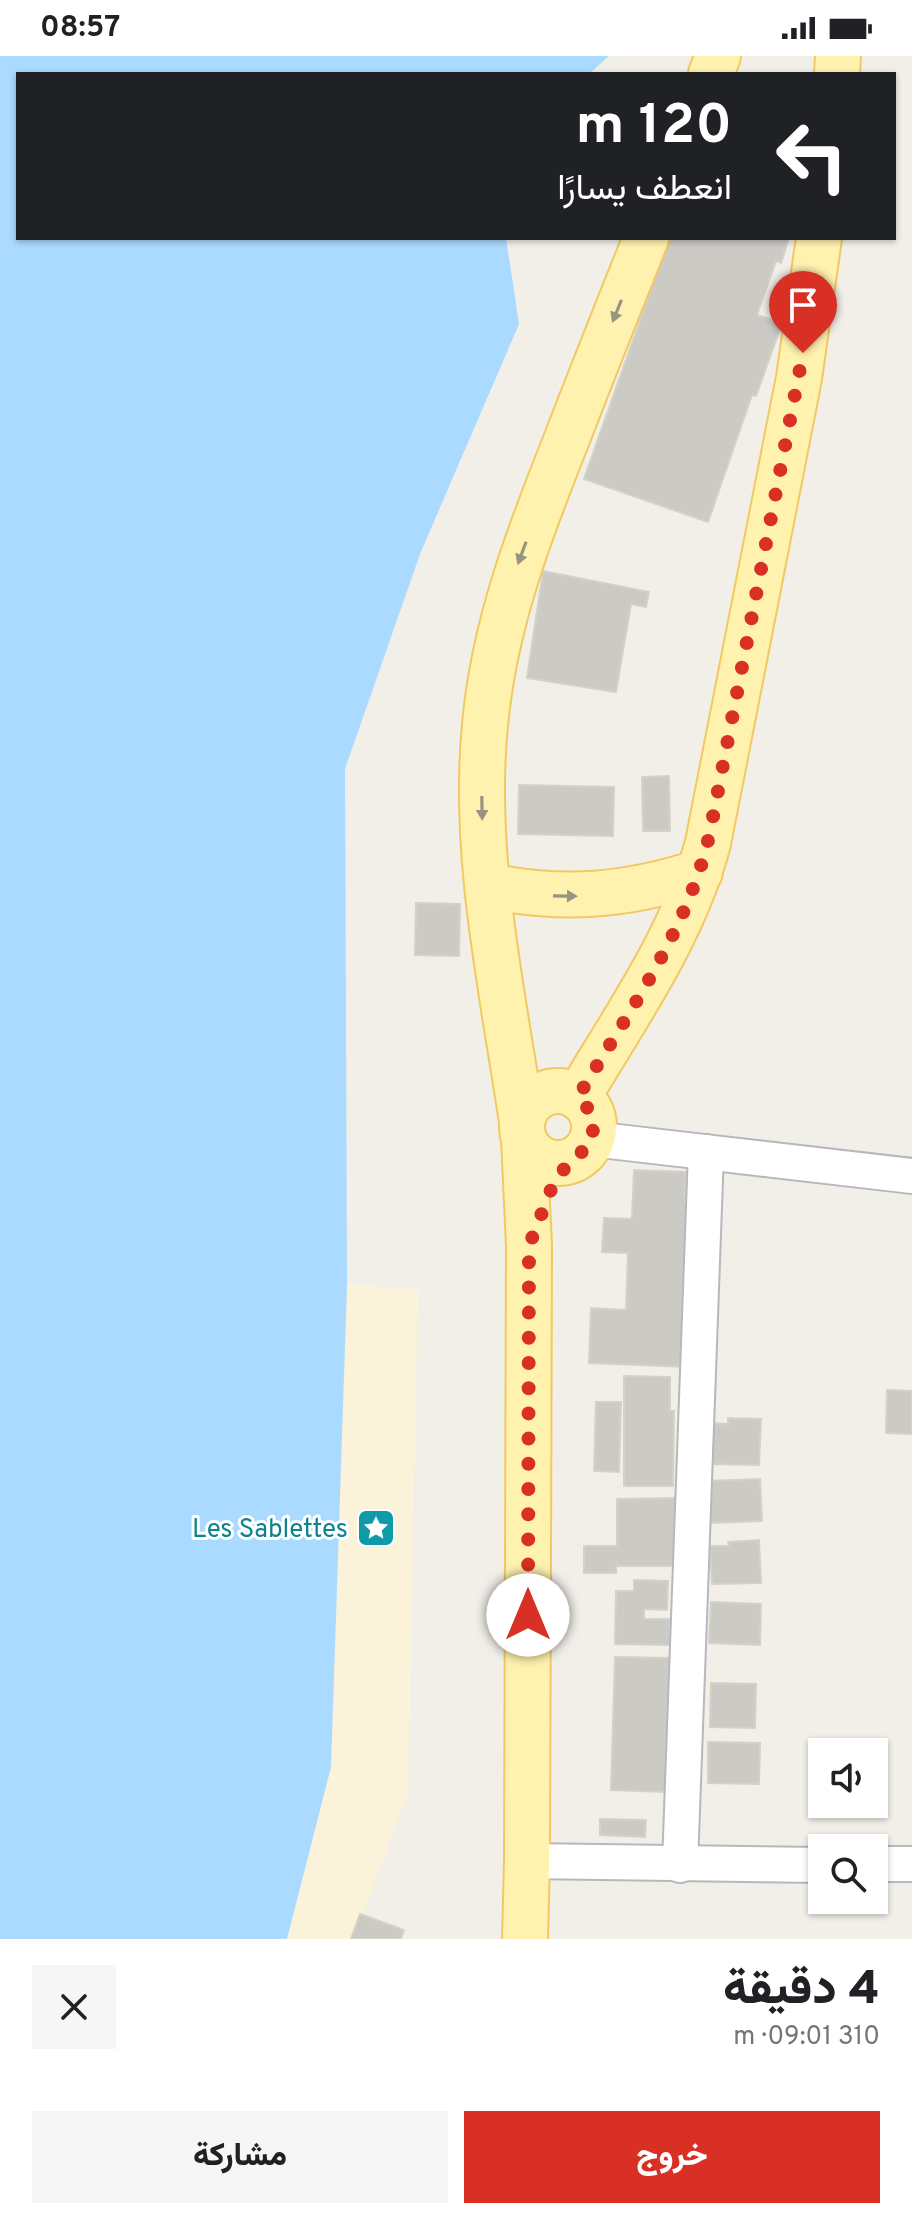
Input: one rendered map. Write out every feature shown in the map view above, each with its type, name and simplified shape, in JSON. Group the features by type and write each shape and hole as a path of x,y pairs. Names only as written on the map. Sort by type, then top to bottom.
{"main road":[{"path":"525,1939 529,1246 523,1130 488,886 482,765 491,675 501,624 532,525 645,240"},
{"path":"578,1097 660,959 700,872 799,378 819,240"},
{"path":"488,886 523,893 595,896 643,889 700,872"},
{"path":"529,1246 548,1192 582,1150 594,1120 578,1097 567,1092 543,1094 533,1101 523,1130 535,1154 562,1163 582,1150"}],"street":[{"path":"582,1150 706,1152 912,1176"},
{"path":"680,1865 706,1152"},
{"path":"527,1861 808,1865"},
{"path":"888,1864 912,1864"}],"sand":[{"name":"Les Sablettes","path":"347,1284 418,1290 408,1792 354,1939 287,1939 331,1767"}],"water":[{"path":"0,56 609,56 591,72 16,72 16,240 506,240 519,324 420,554 345,769 347,1285 331,1767 287,1939 0,1939"}],"building":[{"path":"668,240 788,240 781,263 776,261 757,315 782,323 756,396 752,395 708,522 584,479"},
{"path":"543,571 649,592 646,607 631,604 616,692 527,678"},
{"path":"669,776 670,831 643,831 642,777"},
{"path":"519,785 614,787 613,836 518,834"},
{"path":"416,903 460,904 459,956 415,955"},
{"path":"634,1170 686,1172 685,1201 694,1202 688,1367 589,1363 591,1308 626,1310 628,1253 602,1252 604,1218 632,1219"},
{"path":"624,1376 670,1377 670,1411 674,1411 673,1486 624,1486"},
{"path":"887,1390 912,1391 912,1434 886,1433"},
{"path":"596,1402 621,1402 619,1472 594,1471"},
{"path":"728,1418 761,1419 759,1465 710,1464 711,1423 728,1424"},
{"path":"760,1479 762,1521 710,1523 708,1481"},
{"path":"676,1498 676,1534 682,1566 616,1566 616,1573 584,1573 584,1546 617,1546 617,1499"},
{"path":"759,1540 761,1583 712,1584 710,1546"},
{"path":"634,1580 668,1581 667,1610 644,1609 644,1619 670,1619 670,1645 615,1644 616,1591 634,1591"},
{"path":"711,1602 761,1604 760,1645 709,1643"},
{"path":"615,1657 670,1658 666,1792 611,1790"},
{"path":"711,1683 756,1684 755,1728 710,1727"},
{"path":"708,1742 760,1743 759,1784 708,1783"},
{"path":"600,1819 646,1820 645,1837 600,1835"},
{"path":"360,1914 404,1930 401,1939 351,1939"}],"place":[{"name":"Les Sablettes","path":"376,1528"}],"route":[{"path":"528,1615 529,1246 554,1182 592,1139 594,1120 578,1097 678,926 700,872 803,353"}]}
